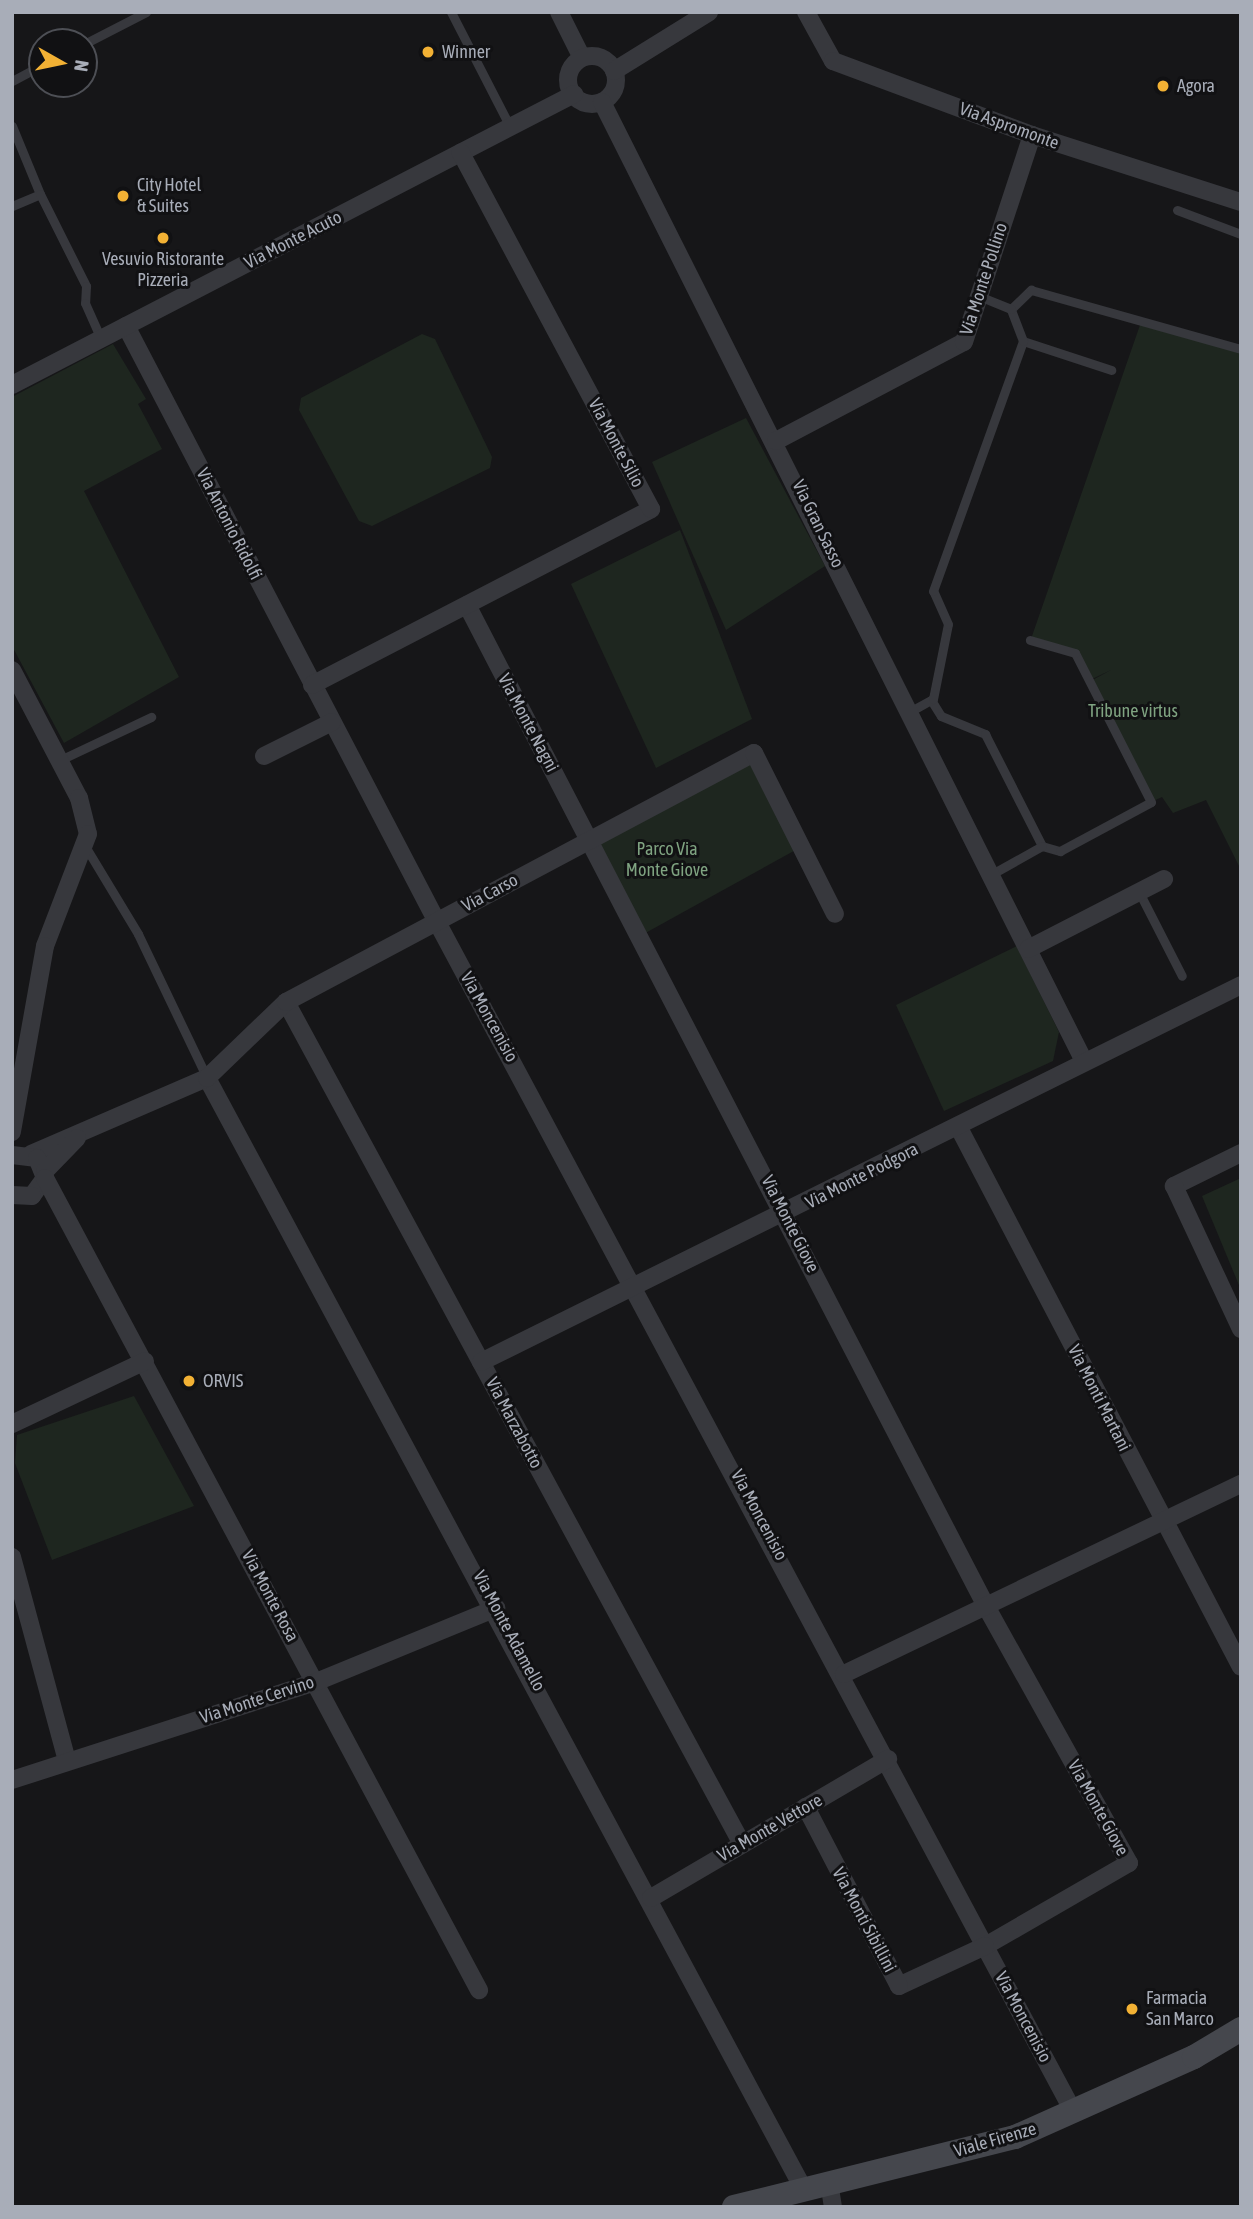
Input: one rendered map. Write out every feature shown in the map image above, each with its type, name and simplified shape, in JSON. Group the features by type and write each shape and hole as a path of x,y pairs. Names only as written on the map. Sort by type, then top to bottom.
{"main road":[{"name":"Viale Firenze","path":"737,2206 1015,2137 1074,2113 1241,2029"}],"street":[{"path":"559,12 582,58"},
{"path":"614,71 709,12"},
{"name":"Via Aspromonte","path":"806,12 833,61 1032,135 1241,202"},
{"path":"582,58 604,59 614,71 616,85 602,102 586,103 574,94 569,74 582,58"},
{"name":"Via Monte Acuto","path":"12,385 574,94"},
{"name":"Via Gran Sasso","path":"602,102 776,441 1084,1061"},
{"name":"Via Monte Pollino","path":"776,441 964,342 1032,135"},
{"name":"Via Monte Silio","path":"312,685 651,509 461,153"},
{"name":"Via Antonio Ridolfi","path":"126,326 437,922"},
{"name":"Via Monte Nagni","path":"467,605 590,840"},
{"path":"12,670 20,703 60,760 84,810 85,846 55,908 15,1074 12,1132"},
{"path":"264,756 332,722"},
{"name":"Via Carso","path":"12,1155 31,1154 207,1078 286,1002 754,753 835,914"},
{"name":"Via Monte Giove","path":"590,840 987,1608 1129,1863 985,1946"},
{"path":"1028,948 1164,879"},
{"name":"Via Moncenisio","path":"437,922 638,1288 1074,2113"},
{"name":"Via Monte Podgora","path":"481,1362 638,1288 959,1128 1084,1061 1241,985"},
{"name":"Via Marzabotto","path":"286,1002 742,1844"},
{"name":"Via Monte Adamello","path":"207,1078 496,1608 803,2188"},
{"name":"Via Monti Martani","path":"959,1128 1241,1667"},
{"name":"Via Carso","path":"19,1198 45,1175 81,1134"},
{"path":"1241,1153 1174,1186 1241,1329"},
{"name":"Via Monte Rosa","path":"31,1154 60,1201 479,1990"},
{"path":"19,1198 60,1201"},
{"path":"12,1424 145,1361"},
{"path":"844,1674 1165,1526 1241,1484"},
{"path":"12,1557 67,1761"},
{"name":"Via Monte Cervino","path":"12,1780 316,1682 496,1608"},
{"name":"Via Monte Vettore","path":"651,1898 888,1759"},
{"name":"Via Monti Sibillini","path":"806,1807 899,1986 985,1946"},
{"path":"829,2182 833,2207"}],"lane":[{"path":"98,37 146,12"},
{"path":"451,12 510,127"},
{"path":"12,81 28,72"},
{"path":"12,126 21,142 40,194 86,286 85,303 101,339"},
{"path":"12,206 40,194"},
{"path":"1177,211 1241,234"},
{"path":"1012,309 1031,290 1241,349"},
{"path":"979,296 1012,309 1023,341 933,591 948,624 931,700 941,716 985,734 1042,846"},
{"path":"1023,341 1111,370"},
{"path":"992,874 1042,846 1060,851 1151,802 1075,653 1030,640"},
{"path":"911,711 931,700"},
{"path":"60,760 151,717"},
{"path":"85,846 138,934 207,1078"},
{"path":"1139,892 1182,976"}],"green space":[{"name":"Tribune virtus","path":"1140,325 1241,353 1241,870 1206,800 1173,813 1162,797 1151,802 1089,682 1111,670 1090,680 1075,651 1031,639"},
{"path":"422,334 435,339 492,457 490,468 372,526 359,521 299,410 301,398"},
{"path":"113,344 146,399 138,404 162,449 84,491 179,677 64,743 12,646 12,397"},
{"path":"746,418 825,566 726,630 652,462"},
{"path":"680,530 752,719 656,768 571,584"},
{"name":"Parco Via Monte Giove","path":"754,753 801,847 640,936 590,840"},
{"path":"1017,946 1059,1032 1053,1061 944,1111 896,1005"},
{"path":"1241,1178 1241,1290 1202,1196"},
{"path":"134,1396 194,1506 52,1560 15,1463 17,1435"}],"place":[{"name":"Winner","path":"428,52"},
{"name":"Agora","path":"1163,86"},
{"name":"City Hotel & Suites","path":"123,196"},
{"name":"Vesuvio Ristorante Pizzeria","path":"163,238"},
{"name":"ORVIS","path":"189,1381"},
{"name":"Farmacia San Marco","path":"1132,2009"}]}
